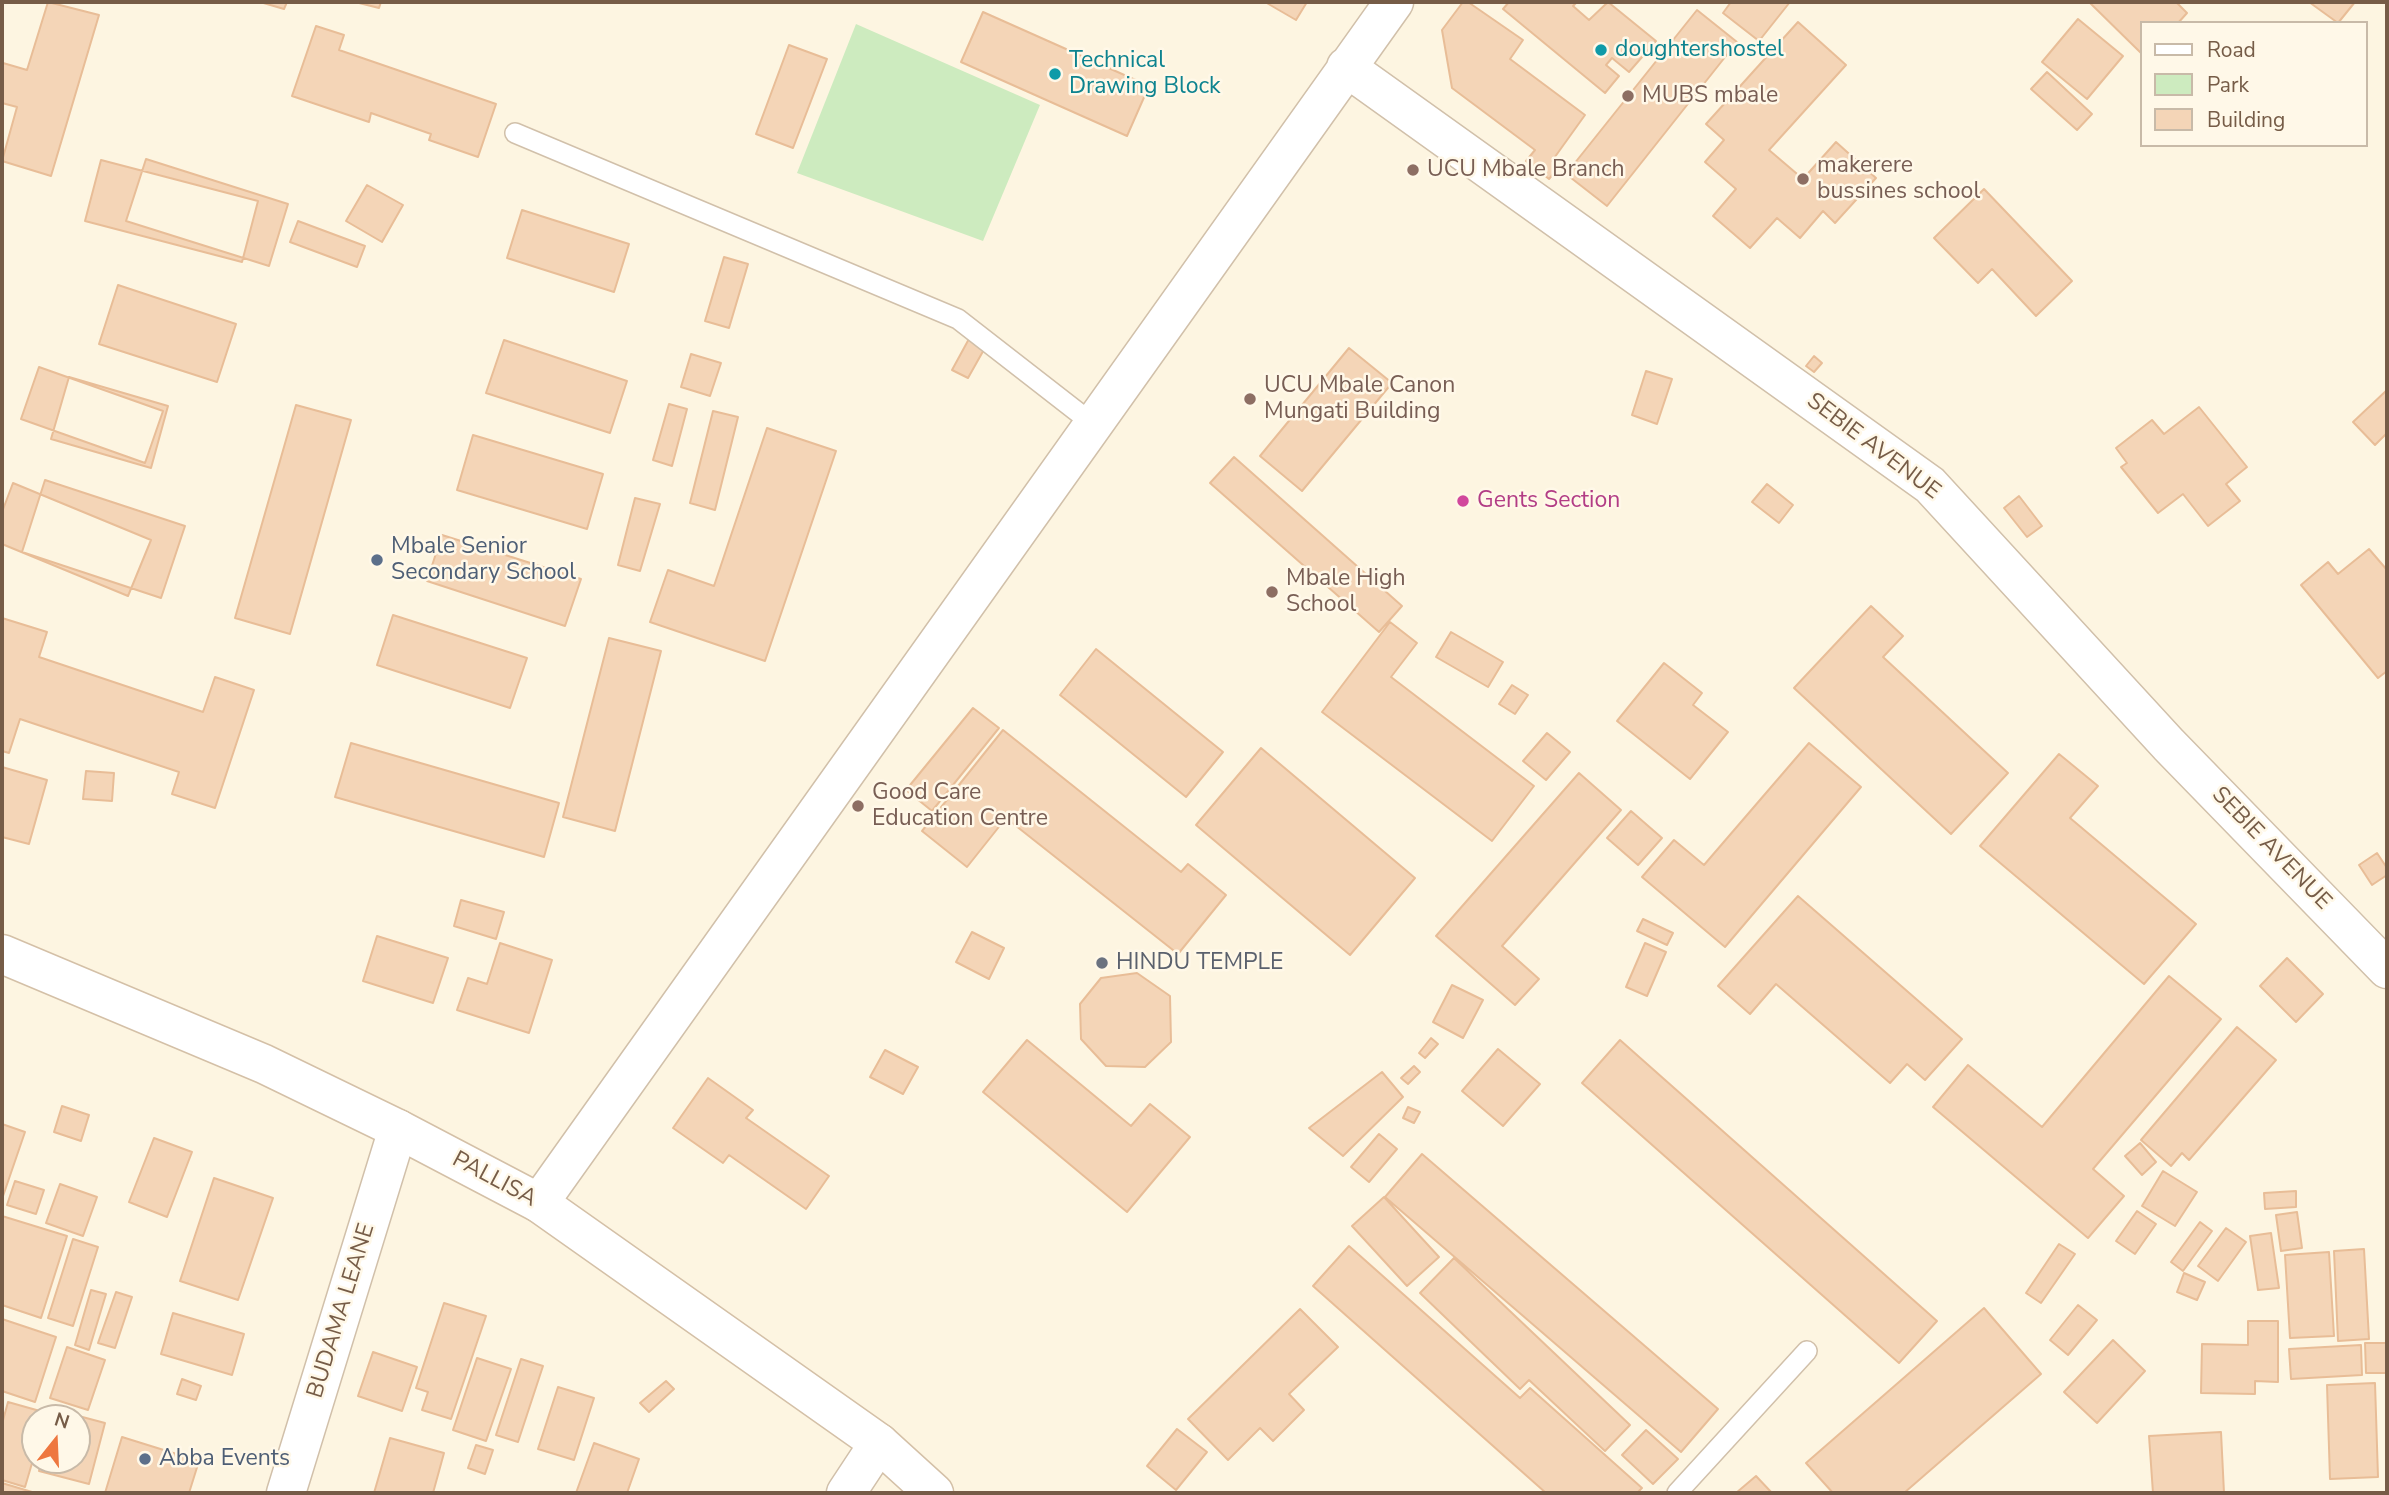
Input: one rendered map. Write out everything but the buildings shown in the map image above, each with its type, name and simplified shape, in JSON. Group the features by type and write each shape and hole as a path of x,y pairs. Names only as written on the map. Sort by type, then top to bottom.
{"street":[{"path":"539,1203 1394,2"},
{"name":"SEBIE AVENUE","path":"1346,67 1930,485 2169,745 2387,969"},
{"name":"PALLISA","path":"2,954 264,1064 398,1129 539,1203 879,1443 934,1493"},
{"name":"BUDAMA LEANE","path":"286,1493 398,1129"},
{"path":"846,1493 879,1443"}],"lane":[{"path":"515,133 958,319 1093,424"},
{"path":"1677,1493 1807,1351"}],"green space":[{"path":"856,24 1040,105 983,241 797,173"}],"place":[{"name":"doughtershostel","path":"1601,50"},
{"name":"Technical Drawing Block","path":"1055,74"},
{"name":"MUBS mbale","path":"1628,96"},
{"name":"UCU Mbale Branch","path":"1413,170"},
{"name":"makerere bussines school","path":"1803,179"},
{"name":"UCU Mbale Canon Mungati Building","path":"1250,399"},
{"name":"Gents Section","path":"1463,501"},
{"name":"Mbale Senior Secondary School","path":"377,560"},
{"name":"Mbale High School","path":"1272,592"},
{"name":"Good Care Education Centre","path":"858,806"},
{"name":"HINDU TEMPLE","path":"1102,963"},
{"name":"Abba Events","path":"145,1459"}]}
